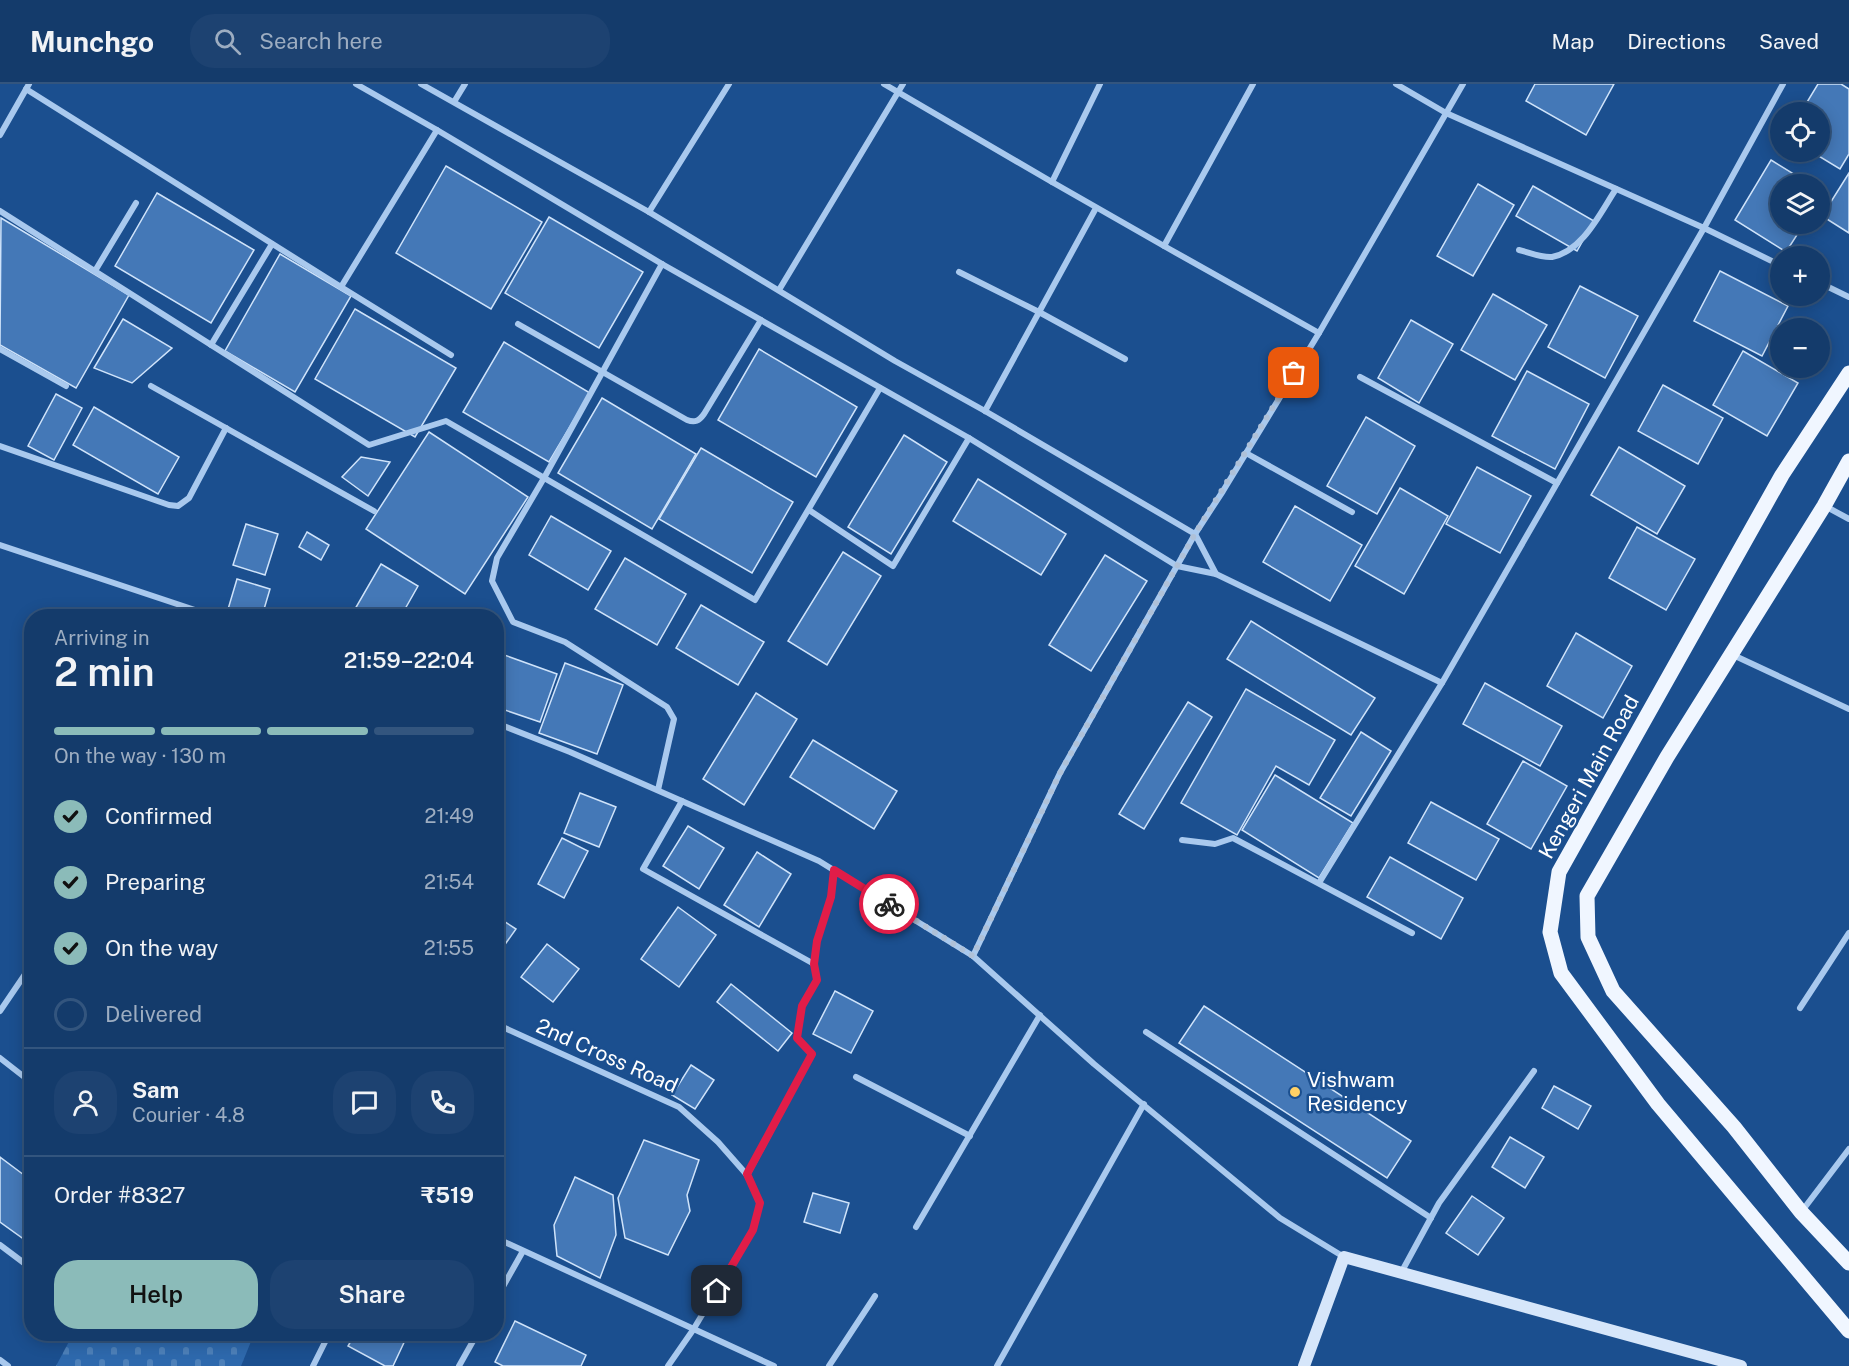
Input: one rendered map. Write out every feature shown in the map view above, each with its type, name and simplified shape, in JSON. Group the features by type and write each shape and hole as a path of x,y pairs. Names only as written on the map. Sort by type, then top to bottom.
{"main road":[{"name":"Kengeri Main Road","path":"1849,373 1782,475 1559,872 1550,932 1561,973 1600,1027 1658,1104 1849,1331"},
{"path":"1849,461 1824,506 1667,757 1587,896 1588,937 1613,991 1734,1127 1801,1212 1849,1263"}],"street":[{"path":"356,84 662,264 969,438 1177,566 1216,574 1442,683"},
{"path":"421,84 649,212 895,362 985,411 1195,534 1216,574"},
{"path":"454,102 465,84"},
{"path":"649,212 729,84"},
{"path":"884,84 1096,208 1319,333"},
{"path":"778,290 903,84"},
{"path":"1052,182 1100,84"},
{"path":"1164,246 1253,84"},
{"path":"1396,84 1446,113 1704,228 1770,260"},
{"path":"973,956 1060,773 1195,534 1319,333 1463,84"},
{"path":"1319,883 1442,683 1704,228 1783,84"},
{"path":"1,132 27,86 272,244 451,355"},
{"path":"341,287 437,130"},
{"path":"1519,250 1550,257 1569,250 1586,235 1616,189"},
{"path":"95,271 136,203"},
{"path":"985,411 1096,208"},
{"path":"0,211 369,445 446,421 755,600 880,388"},
{"path":"211,345 272,244"},
{"path":"657,790 674,719 667,707 565,642 513,622 492,580 496,558 544,478 662,264"},
{"path":"959,272 1125,359"},
{"path":"1830,288 1849,297"},
{"path":"518,324 687,420 697,421 704,414 761,320"},
{"path":"0,349 66,386"},
{"path":"1360,377 1557,483"},
{"path":"151,386 374,511"},
{"path":"0,446 169,505 178,506 189,498 226,428"},
{"path":"809,510 894,566 969,438"},
{"path":"1246,453 1352,512"},
{"path":"1824,506 1849,519"},
{"path":"0,544 192,609"},
{"path":"1731,654 1849,709"},
{"path":"504,726 570,752 819,861 973,956 1280,1218 1344,1257 1741,1366"},
{"path":"682,801 643,869 814,964"},
{"path":"1182,840 1215,844 1233,838 1412,933"},
{"path":"747,1174 812,1054 797,1038 802,1006 817,980 814,964 817,941 831,897 834,870"},
{"path":"1800,1008 1849,933"},
{"path":"0,1011 24,976"},
{"path":"916,1227 1040,1015"},
{"name":"2nd Cross Road","path":"504,1028 679,1107 718,1142 747,1174 760,1203 753,1230 693,1330 668,1366"},
{"path":"1146,1032 1431,1218"},
{"path":"0,1058 24,1077"},
{"path":"1401,1273 1439,1203 1534,1071"},
{"path":"856,1077 970,1136"},
{"path":"997,1366 1144,1104"},
{"path":"1801,1212 1849,1149"},
{"path":"504,1242 774,1366"},
{"path":"0,1245 24,1263"},
{"path":"504,1285 523,1251"},
{"path":"1304,1366 1344,1257"},
{"path":"829,1366 875,1296"},
{"path":"314,1366 326,1341"},
{"path":"459,1366 473,1341"},
{"path":"0,1360 8,1366"}],"green space":[{"path":"69,1341 251,1341 241,1366 56,1366"}],"building":[{"path":"1535,84 1614,84 1586,135 1526,101"},
{"path":"1818,84 1841,84 1849,89 1849,154 1840,169 1828,162 1830,102 1807,102"},
{"path":"1770,162 1794,174 1770,174 1770,234 1798,234 1790,246 1776,246 1735,220"},
{"path":"446,166 542,222 491,309 396,253"},
{"path":"1849,173 1849,233 1830,221 1830,203"},
{"path":"1478,184 1514,205 1473,276 1437,256"},
{"path":"1533,186 1594,221 1577,251 1516,216"},
{"path":"157,193 254,250 211,323 115,266"},
{"path":"549,217 643,272 599,348 505,293"},
{"path":"1,218 129,295 76,388 0,345"},
{"path":"280,254 351,296 295,392 225,351"},
{"path":"1720,271 1770,297 1770,306 1788,306 1782,318 1770,318 1770,341 1762,356 1694,321"},
{"path":"1580,286 1638,316 1605,378 1548,347"},
{"path":"1493,294 1547,325 1515,380 1461,350"},
{"path":"355,309 456,368 415,437 315,379"},
{"path":"123,319 172,348 132,383 94,368"},
{"path":"1411,320 1453,344 1419,403 1378,378"},
{"path":"504,342 590,393 549,462 463,412"},
{"path":"759,349 857,407 816,477 718,420"},
{"path":"1743,351 1770,367 1770,378 1789,378 1798,383 1767,436 1713,405"},
{"path":"1527,371 1589,404 1555,469 1492,436"},
{"path":"1663,385 1723,418 1698,464 1638,431"},
{"path":"56,394 82,408 54,460 28,446"},
{"path":"602,398 696,454 652,529 558,473"},
{"path":"94,407 179,457 158,494 73,445"},
{"path":"1366,417 1415,446 1377,514 1327,486"},
{"path":"429,432 528,497 465,594 366,529"},
{"path":"904,435 947,462 891,554 848,527"},
{"path":"1619,447 1685,486 1657,534 1591,495"},
{"path":"701,448 793,502 752,573 659,519"},
{"path":"361,457 390,462 368,496 342,477"},
{"path":"1477,467 1531,496 1500,553 1446,524"},
{"path":"978,479 1066,534 1041,575 953,521"},
{"path":"1400,488 1448,516 1404,594 1355,566"},
{"path":"1295,506 1362,545 1330,601 1263,562"},
{"path":"551,516 611,551 588,590 529,555"},
{"path":"246,524 278,534 265,575 233,565"},
{"path":"1637,527 1695,559 1666,610 1609,578"},
{"path":"307,532 329,545 321,560 299,547"},
{"path":"843,552 881,576 827,665 788,641"},
{"path":"1105,555 1147,581 1091,671 1049,645"},
{"path":"625,558 686,594 657,645 595,609"},
{"path":"381,564 418,586 405,609 355,609"},
{"path":"237,579 270,589 264,609 228,609"},
{"path":"701,605 764,642 738,685 676,648"},
{"path":"1251,621 1375,698 1351,735 1227,659"},
{"path":"1576,633 1632,666 1603,718 1547,686"},
{"path":"504,655 557,674 540,722 504,710"},
{"path":"565,663 623,685 597,754 539,733"},
{"path":"1485,683 1562,726 1540,766 1463,724"},
{"path":"1246,689 1335,740 1309,785 1276,766 1237,835 1181,803"},
{"path":"756,693 797,719 744,805 703,779"},
{"path":"1188,702 1212,717 1144,829 1119,814"},
{"path":"1361,732 1391,751 1351,816 1320,798"},
{"path":"813,740 897,791 874,829 790,777"},
{"path":"1523,761 1567,786 1531,849 1487,824"},
{"path":"1275,775 1353,823 1319,878 1242,830"},
{"path":"580,793 616,807 599,847 564,833"},
{"path":"1431,802 1499,839 1476,880 1408,843"},
{"path":"688,826 724,848 699,889 663,866"},
{"path":"562,838 588,851 564,898 538,884"},
{"path":"757,852 791,874 759,927 724,905"},
{"path":"1390,857 1463,898 1441,939 1367,897"},
{"path":"678,907 716,935 679,987 641,959"},
{"path":"504,921 516,929 504,946"},
{"path":"547,944 579,969 553,1002 521,977"},
{"path":"731,984 792,1033 778,1051 717,1002"},
{"path":"835,991 873,1011 851,1053 813,1034"},
{"name":"Vishwam Residency","path":"1204,1006 1411,1141 1387,1178 1179,1043"},
{"path":"691,1065 714,1080 695,1109 672,1095"},
{"path":"1554,1086 1591,1106 1578,1129 1542,1108"},
{"path":"1510,1137 1544,1157 1525,1188 1492,1167"},
{"path":"644,1140 699,1160 687,1195 690,1211 668,1255 625,1238 618,1198"},
{"path":"0,1157 24,1175 24,1239 0,1222"},
{"path":"575,1177 613,1195 616,1235 600,1278 557,1256 554,1225"},
{"path":"813,1193 849,1203 840,1233 804,1222"},
{"path":"1472,1196 1504,1218 1478,1255 1446,1233"},
{"path":"515,1321 586,1355 581,1366 503,1366 495,1362"},
{"path":"351,1341 405,1341 393,1366 385,1366 348,1346"}],"way so far":[{"path":"889,904 973,956 1060,773 1195,534 1294,373"}],"place":[{"name":"Vishwam Residency","path":"1295,1092"}],"route":[{"path":"717,1291 753,1230 760,1203 747,1174 812,1054 797,1038 798,1020 802,1006 817,980 814,964 817,941 831,897 834,870 889,904"}]}
